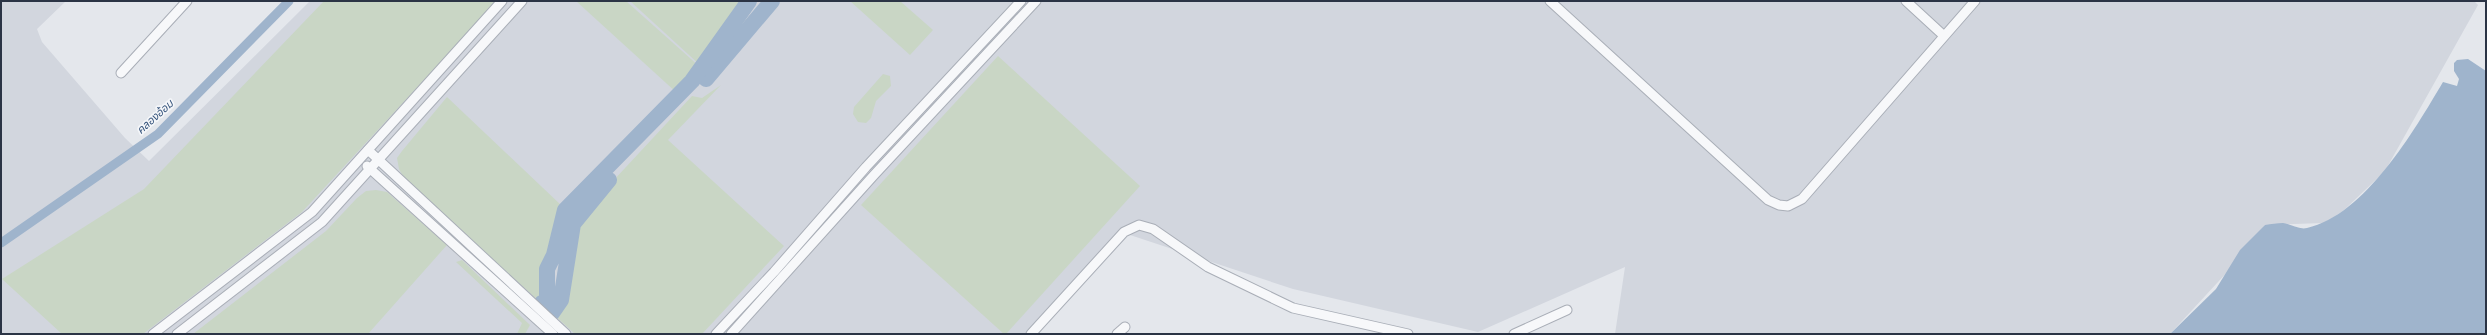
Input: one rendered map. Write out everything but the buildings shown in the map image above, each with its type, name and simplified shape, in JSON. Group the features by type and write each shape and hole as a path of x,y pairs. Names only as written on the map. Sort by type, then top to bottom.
{"street":[{"path":"120,73 187,1"},
{"path":"153,334 312,212 502,1"},
{"path":"177,334 322,222 522,1"},
{"path":"716,334 774,272 866,167 1021,1"},
{"path":"731,334 874,175 1036,1"},
{"path":"1550,1 1768,200 1783,206 1794,203 1807,193 1975,1"},
{"path":"1906,1 1944,35"},
{"path":"368,150 550,328 566,334"},
{"path":"360,160 529,307"},
{"path":"1031,334 1124,232 1139,225 1153,229 1208,267 1293,308 1408,334"},
{"path":"1514,334 1566,310"},
{"path":"1118,334 1125,327"}],"shaded area":[{"path":"1,1 66,1 37,29 42,42 125,138 149,161 310,1 2474,1 2478,5 2385,171 2343,211 2324,223 2265,225 2230,269 2170,334 1615,334 1625,267 1478,332 1293,289 1124,233 1031,334 1,334"}],"green space":[{"path":"324,1 497,1 302,212 143,334 62,334 2,279 144,189"},
{"path":"576,1 626,1 700,67 677,93"},
{"path":"630,1 746,1 701,66"},
{"path":"850,1 900,1 933,30 910,55"},
{"path":"998,56 1140,186 1006,334 1004,334 861,205"},
{"path":"883,74 890,76 891,86 876,101 871,118 866,123 858,122 853,114 854,107"},
{"path":"721,85 668,140 784,246 702,334 575,334 552,313 561,300 573,224 692,96 702,98"},
{"path":"447,97 562,206 559,230 547,272 547,299 541,303 405,180 399,169 397,158"},
{"path":"376,190 387,192 447,245 368,334 193,334 326,231 357,198 366,191"},
{"path":"462,260 530,325 525,334 517,334 522,323 456,262"}],"water":[{"path":"2468,59 2486,71 2486,334 2170,334 2216,289 2240,250 2265,225 2283,223 2301,228 2307,228 2328,220 2349,207 2368,189 2403,146 2443,82 2457,86 2459,79 2454,71 2454,63 2457,60"}],"waterway":[{"name":"คลองอ้อม","path":"1,243 158,134 289,1"},
{"path":"609,180 573,224 561,300 552,313 542,303 547,301 547,269 554,255 565,210 692,81 749,1"},
{"path":"706,79 772,1"}]}
